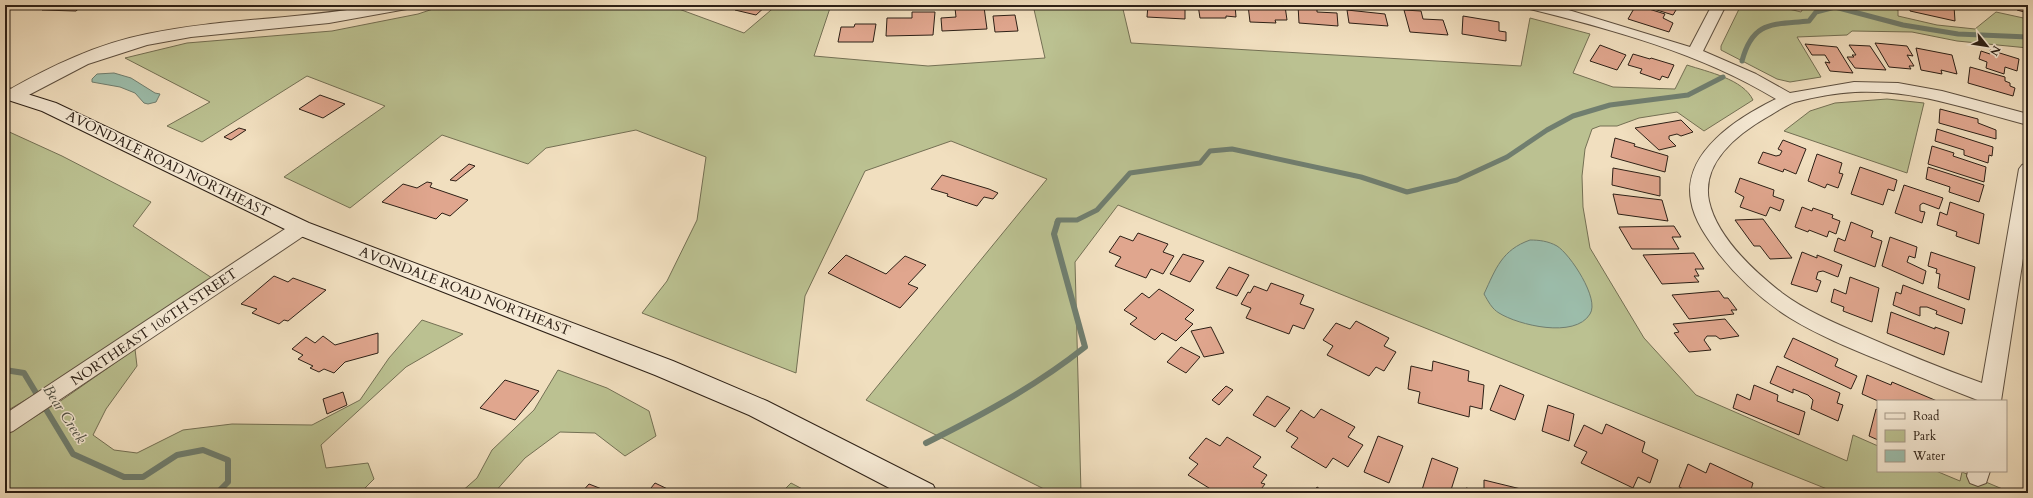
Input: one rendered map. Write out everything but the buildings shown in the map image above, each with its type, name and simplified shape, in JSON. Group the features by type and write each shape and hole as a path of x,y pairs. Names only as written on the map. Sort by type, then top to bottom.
{"main road":[{"path":"9,94 48,75 124,45 164,36 219,27 305,21 356,14 401,5"},
{"name":"AVONDALE ROAD NORTHEAST","path":"9,94 49,107 301,228 664,368 758,408 924,493"}],"street":[{"path":"1531,5 1695,52 1758,81 1788,99"},
{"path":"1695,52 1719,5"},
{"path":"2028,120 1943,96 1906,88 1854,87 1825,91 1788,99 1761,112 1738,129 1719,147 1704,170 1699,190 1702,207 1711,230 1750,275 1791,309 1847,337 1991,398 2028,169"},
{"name":"NORTHEAST 106TH STREET","path":"14,419 301,228"}],"green space":[{"path":"445,5 668,5 744,33 777,5 831,5 814,56 928,66 1045,58 1033,5 1122,5 1131,43 1521,66 1530,18 1590,34 1573,73 1613,87 1675,89 1687,65 1724,77 1741,87 1753,100 1704,131 1677,112 1639,118 1617,126 1600,126 1592,129 1585,149 1582,176 1583,207 1590,248 1644,338 1696,395 1847,461 1853,435 1877,446 1877,472 1938,472 1960,481 1962,472 2012,493 1837,493 1118,205 1075,262 1081,493 1052,493 866,400 1047,179 951,141 865,171 805,296 796,373 642,313 667,281 697,220 706,157 636,130 546,148 528,164 442,135 350,208 284,177 385,106 307,76 202,142 167,126 210,102 125,58 187,43 332,31 418,14"},
{"path":"1741,5 1773,5 1801,12 1805,5 1877,5 1898,10 1898,16 1937,25 1975,29 1996,12 2028,19 2028,48 1957,41 1912,32 1852,31 1847,35 1797,37 1821,77 1790,82 1777,79 1721,50 1721,46"},
{"path":"1887,99 1924,103 1907,173 1784,131 1810,111 1835,103"},
{"path":"5,130 62,156 151,202 133,226 212,278 85,365 5,412"},
{"path":"422,320 463,334 406,367 321,445 326,468 368,463 374,479 360,493 5,493 5,435 62,400 135,349 137,366 106,409 93,435 114,450 137,453 183,430 232,424 312,425 360,400 389,358"},
{"path":"558,370 607,388 649,411 656,436 625,456 595,433 560,432 525,458 494,493 460,493 477,478 492,450 534,410"},
{"path":"791,483 810,493 781,493"}],"water":[{"path":"114,73 131,78 155,93 160,94 156,102 148,104 144,103 135,93 120,87 92,82 92,79 97,74"},
{"path":"1530,240 1544,241 1557,246 1576,267 1591,298 1592,307 1590,314 1583,322 1560,328 1532,325 1508,318 1494,309 1489,302 1484,294 1496,268 1506,255 1513,249"}],"waterway":[{"path":"1742,61 1752,38 1759,31 1766,27 1775,25 1809,21 1816,12 1835,7 1903,25 1958,34 2028,37"},
{"path":"1057,222 1058,220 1077,220 1097,210 1130,173 1200,163 1210,151 1232,149 1361,177 1407,192 1457,180 1507,157 1547,130 1573,116 1610,105 1688,95 1723,77"},
{"path":"926,443 968,422 1028,387 1085,347 1054,234 1058,221"},
{"name":"Bear Creek","path":"5,370 24,373 73,454 124,477 143,477 177,455 203,450 228,460 228,482 217,493"}]}
